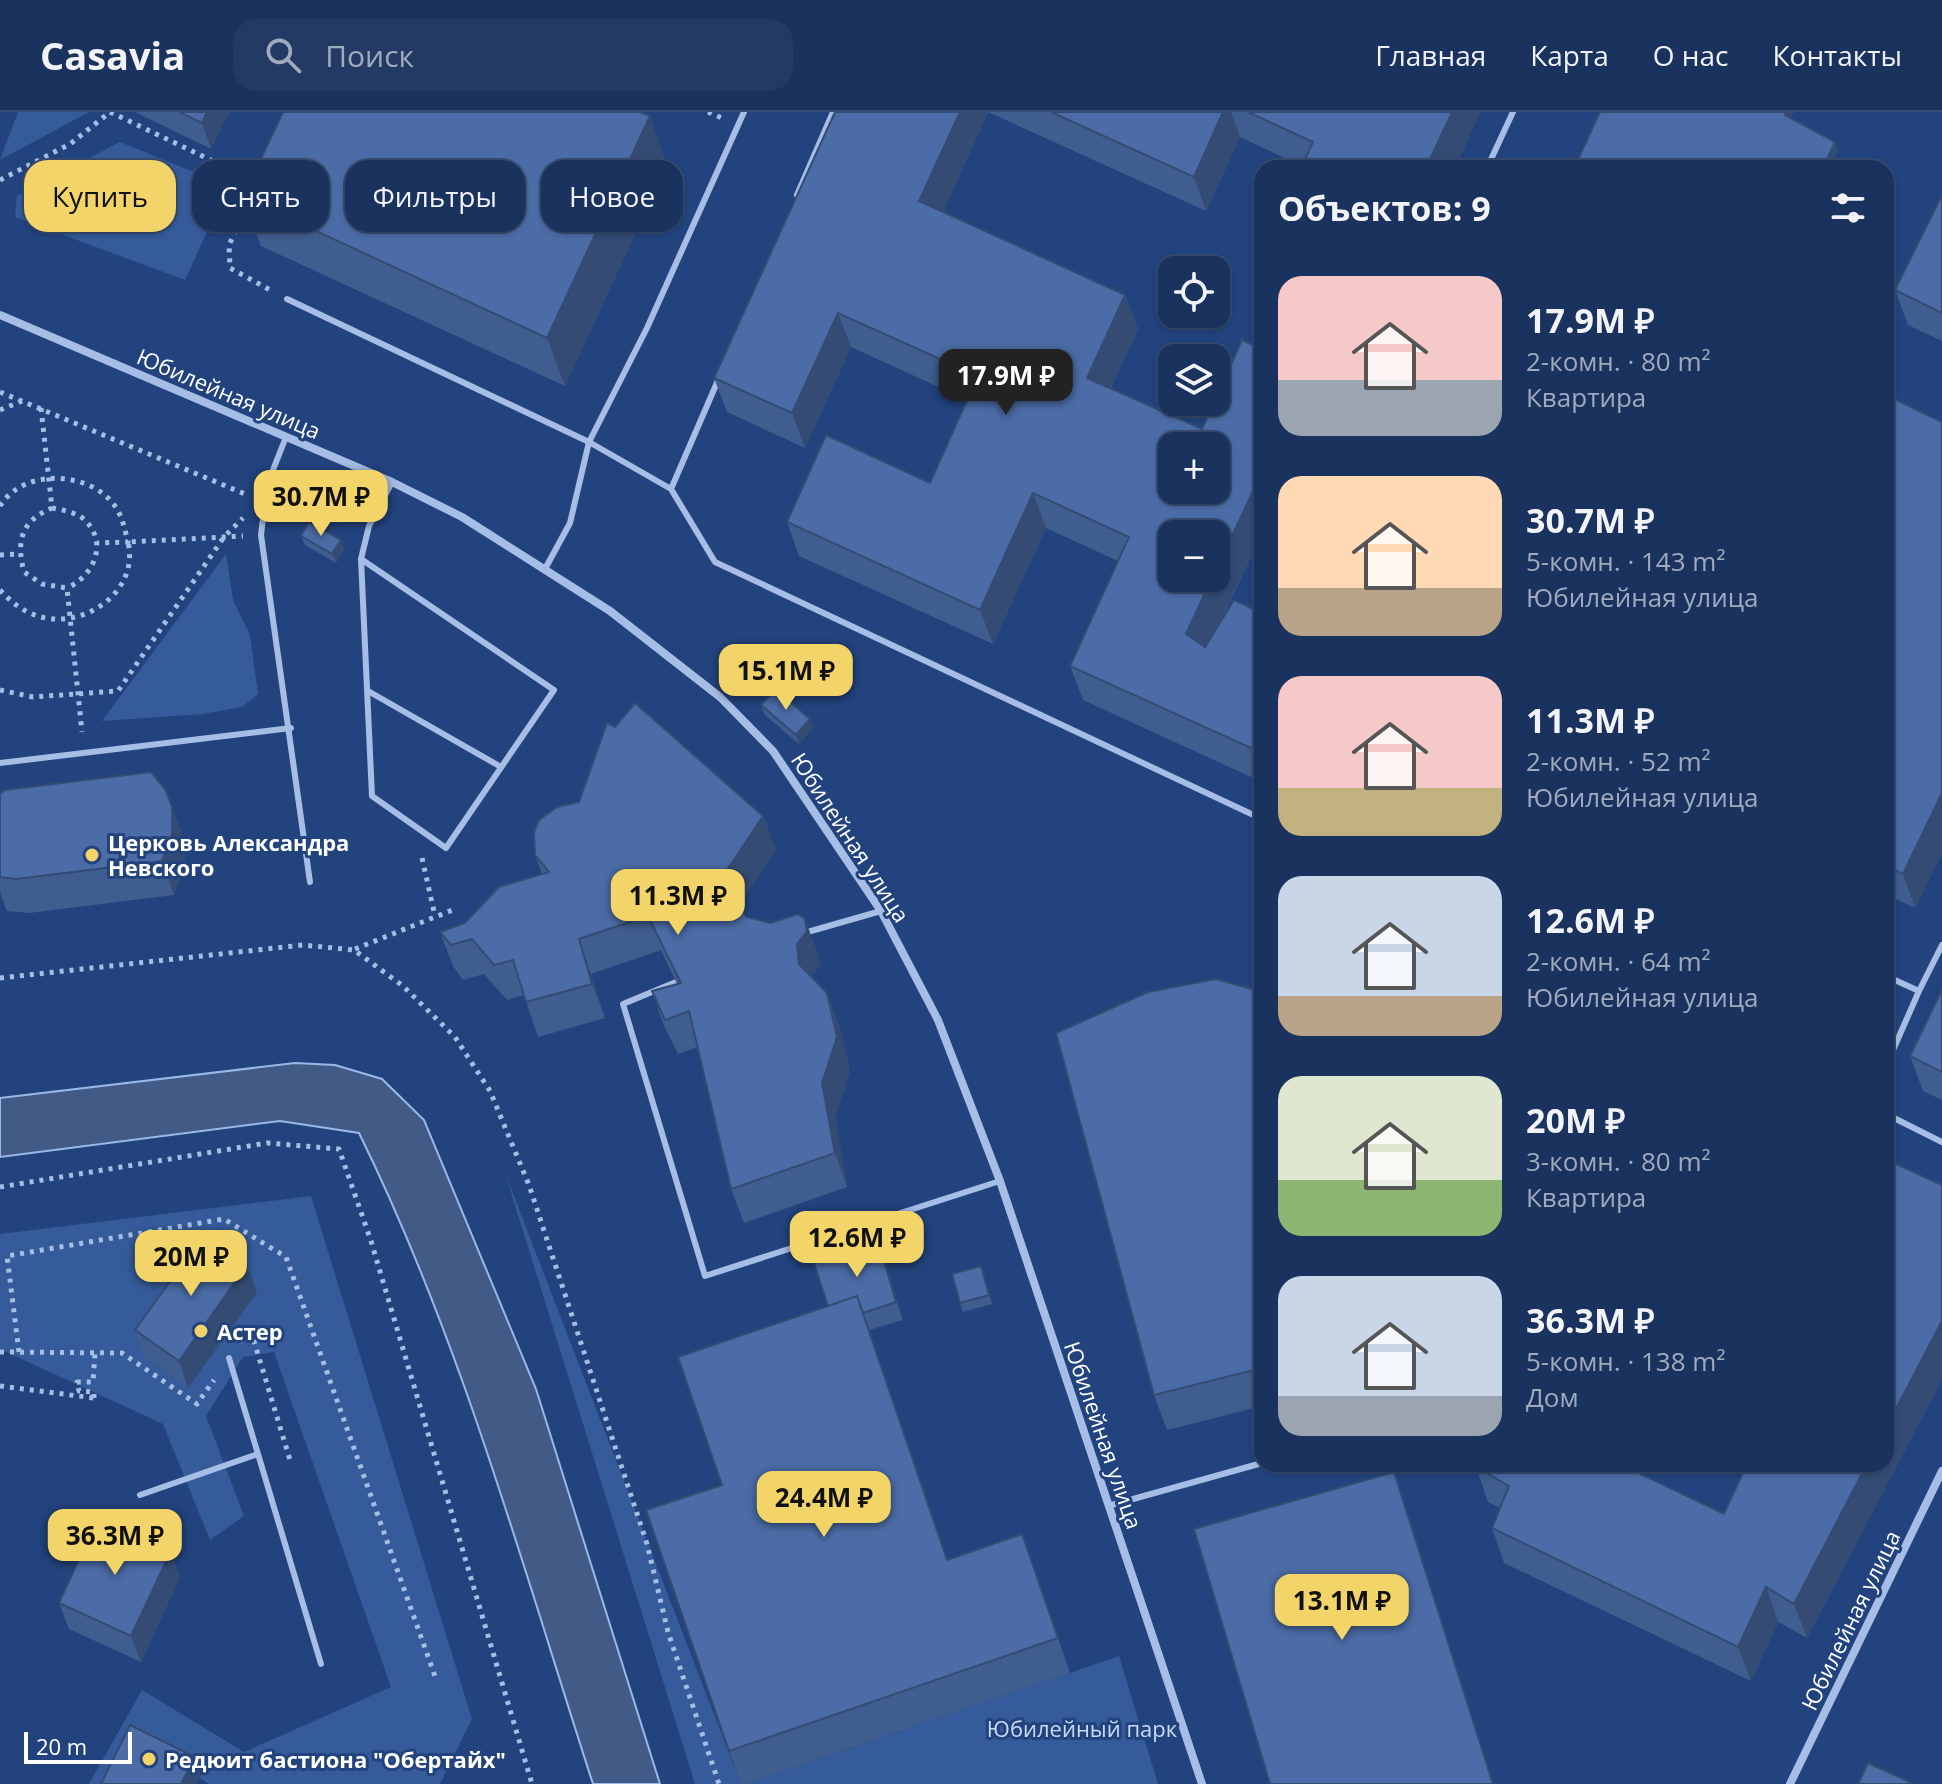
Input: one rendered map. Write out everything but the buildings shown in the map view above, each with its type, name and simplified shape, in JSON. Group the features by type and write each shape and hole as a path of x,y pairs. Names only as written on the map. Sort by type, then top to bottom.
{"street":[{"name":"Юбилейная улица","path":"0,315 392,482 462,517 610,611 720,697 773,751 881,911 938,1020 1000,1181 1202,1784"},
{"name":"Юбилейная улица","path":"1790,1784 1942,1471"}],"lane":[{"path":"545,569 570,523 589,442 647,328 744,112"},
{"path":"794,202 833,112"},
{"path":"1491,160 1513,112"},
{"path":"287,299 589,442 671,489 715,562 1254,815"},
{"path":"671,489 720,374"},
{"path":"286,437 267,485 261,535 291,728 310,882"},
{"path":"361,559 554,690 446,848 372,796 361,559 369,526 392,482"},
{"path":"368,691 501,767"},
{"path":"0,763 291,728"},
{"path":"797,935 881,911"},
{"path":"1894,1048 1942,945"},
{"path":"1894,980 1919,991"},
{"path":"676,982 623,1004 705,1276 1000,1181"},
{"path":"1894,1118 1942,1142"},
{"path":"229,1358 321,1664"},
{"path":"140,1495 258,1454"},
{"path":"1108,1506 1254,1465"}],"path":[{"path":"0,180 70,144 110,112 212,160"},
{"path":"235,232 229,245 230,268 287,299"},
{"path":"0,392 260,500"},
{"path":"0,410 23,401"},
{"path":"41,408 52,508"},
{"path":"0,506 5,497 28,483 49,478 73,479 93,486 122,515 128,542 126,576 113,598 97,610 68,618 37,616 14,604 0,590"},
{"path":"52,508 70,512 87,521 97,543 96,559 87,575 67,588 42,584 24,572 20,554 19,543 25,528 36,515 52,508"},
{"path":"0,690 33,697 118,691 224,537 251,509"},
{"path":"97,543 261,535"},
{"path":"0,555 20,554"},
{"path":"67,588 83,753"},
{"path":"415,826 435,916"},
{"path":"0,978 303,945 354,950 455,909"},
{"path":"354,950 403,986 455,1037 490,1091 548,1245 647,1544 668,1632 719,1784"},
{"path":"0,1187 267,1143 339,1149 371,1241 532,1784"},
{"path":"0,1352 122,1353 197,1404 250,1328 290,1460"},
{"path":"0,1386 94,1398 94,1392 79,1391 77,1382 93,1382 95,1353"}],"green space":[{"path":"18,112 89,112 0,160"},
{"path":"120,142 164,160 86,160"},
{"path":"176,165 192,171 192,232 207,232 185,280 55,232 176,232"},
{"path":"24,192 24,220 15,217 17,196"},
{"path":"226,554 233,600 250,635 258,694 242,707 203,714 102,721"},
{"path":"505,1173 741,1784 695,1784"},
{"path":"311,1196 472,1719 440,1784 209,1784 131,1732 103,1784 89,1784 142,1690 244,1752 391,1687 274,1352 243,1357 206,1416 244,1516 210,1540 163,1424 0,1349 0,1234"},
{"name":"Юбилейный парк","path":"1119,1656 1158,1784 745,1784 1070,1673"}],"shaded area":[{"path":"295,1063 335,1065 382,1079 424,1120 536,1389 660,1784 593,1784 515,1536 459,1372 429,1291 359,1133 280,1121 0,1157 0,1098"}],"place":[{"name":"Церковь Александра Невского","path":"92,855"},
{"name":"Астер","path":"201,1331"},
{"name":"Редюит бастиона \"Обертайх\"","path":"149,1759"}]}
